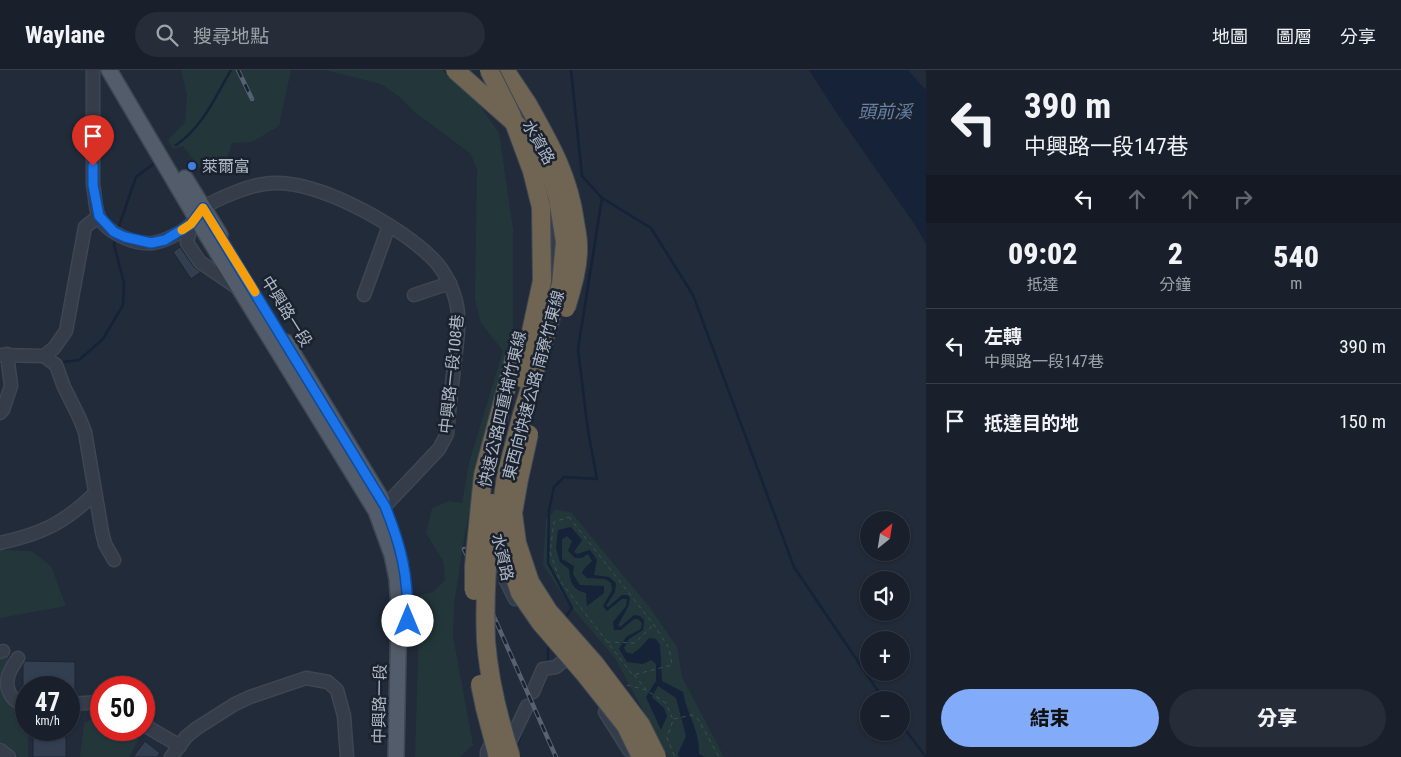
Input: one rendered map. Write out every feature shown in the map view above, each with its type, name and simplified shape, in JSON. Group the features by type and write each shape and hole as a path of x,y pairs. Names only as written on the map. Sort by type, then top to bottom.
{"highway":[{"name":"東西向快速公路 南寮竹東線","path":"455,70 517,125 541,155 554,185 565,242 561,284 522,414 506,476 501,512 504,544 520,593 540,622 626,726 641,757"},
{"name":"快速公路四重埔竹東線","path":"478,70 502,118 522,176 530,211 530,281 517,350 483,475 474,566 475,642 485,708 498,757"},
{"name":"快速公路四重埔竹東線","path":"489,70 514,122 532,171 541,207 542,281 529,347 494,479 486,571 486,643 497,706 510,750"},
{"name":"東西向快速公路 南寮竹東線","path":"505,70 552,148 564,174 575,218 578,244 573,286 532,418 518,479 513,514 517,543 530,582 545,604 596,664 641,725 657,757"}],"main road":[{"name":"中興路一段","path":"109,70 376,511 392,555 397,579 399,608 396,757"},
{"name":"中興路一段","path":"121,70 196,216 385,506 401,550 406,574 408,602 405,757"}],"street":[{"path":"44,356 54,348 66,331 85,227 99,216 93,185 93,70"},
{"name":"水資路","path":"499,70 513,98 546,150 557,175 551,219 553,263 551,284 516,414 501,480 496,519 497,545 506,581 554,665 607,714 632,757"},
{"name":"水資路","path":"513,98 551,219"},
{"name":"中興路一段108巷","path":"99,216 114,232 125,237 151,243 165,240 196,216 248,188 264,184 282,183 305,186 332,196 389,226 435,260 450,283 457,305 458,325 447,434 439,449 385,506"},
{"path":"196,216 188,243 200,262 243,292"},
{"path":"364,295 389,226"},
{"path":"414,295 450,283"},
{"name":"水資路","path":"541,323 514,482 509,519 511,543 525,587 545,616 576,650 606,688 633,725 650,757"},
{"path":"0,413 3,410 11,386 3,355 44,356 56,365 85,432 105,544 114,560"},
{"path":"0,543 52,527 79,509 95,494"},
{"path":"533,692 554,665 576,650"},
{"path":"15,700 10,696 7,686 8,675 18,658"},
{"path":"171,757 186,737 234,704 306,678 328,682 337,690 344,716 347,757"},
{"path":"510,750 527,706"},
{"path":"155,731 180,746"},
{"path":"487,757 490,746 504,741 510,750"},
{"path":"510,750 514,746 518,757"},
{"path":"0,750 9,757"}],"path":[{"path":"633,675 672,665 669,648 654,625 569,517 554,522 550,552 560,581 606,642 633,675 646,690"},
{"path":"606,642 635,643 654,625"},
{"path":"606,688 628,684 646,690 666,703 673,720 667,738 675,757"},
{"path":"673,720 692,715 698,719 719,757"}],"green space":[{"path":"181,70 291,70 279,126 252,142 232,143 224,167 199,167 183,146 173,149 168,140 185,122 187,94"},
{"path":"325,70 442,70 476,100 499,133 513,229 513,334 476,480 465,533 454,604 453,636 473,745 460,757 415,757 420,595 433,592 445,580 443,561 426,533 432,508 449,501 462,503 469,463 503,351 481,323 475,300 477,169 470,153 381,84"},
{"path":"556,510 571,512 650,608 677,647 682,677 724,757 668,757 615,658 572,608 543,565 546,519"},
{"path":"0,550 31,551 51,566 66,606 0,618"},
{"path":"9,656 2,676 6,697 15,705 15,741 28,741 28,757 19,757 14,752 0,746 0,659"},
{"path":"90,720 90,741 138,741 129,757 80,757 84,723"}],"water":[{"name":"頭前溪","path":"809,70 908,70 926,90 926,244 915,225"},
{"path":"571,527 582,540 574,552 577,554 590,550 597,560 594,575 609,577 616,583 615,592 606,606 608,607 622,595 628,595 630,598 628,607 618,625 620,627 634,615 640,616 644,620 643,630 629,639 624,648 626,652 632,654 649,638 656,639 660,645 662,681 683,692 697,737 699,754 705,757 679,757 678,754 686,736 676,698 658,686 652,697 664,708 667,716 661,730 646,697 656,681 656,664 651,660 643,664 627,662 619,649 626,637 641,629 642,623 638,619 634,619 621,630 614,630 613,622 626,606 627,599 622,599 607,611 603,606 612,590 611,583 605,579 587,578 582,573 592,561 588,554 582,558 575,558 568,551 572,541 567,536 562,539 562,559 574,566 573,574 580,585 604,586 604,593 587,606 586,593 581,592 575,587 570,577 569,569 560,562 556,548 558,530"}],"building":[{"path":"180,247 194,267 201,272 191,279 173,252"},
{"path":"25,661 75,662 75,676 23,676"},
{"path":"33,741 66,741 66,757 33,757"},
{"path":"145,741 160,753 157,757 133,757"}],"waterway":[{"path":"176,145 201,120 231,70"},
{"path":"571,70 582,176 602,198 651,228 693,295 794,567 878,691"},
{"path":"119,226 136,177 156,162"},
{"path":"565,618 572,608 548,563 549,510 554,487 564,477 597,479 588,431 578,349 602,198"},
{"path":"63,362 79,360 103,339 123,305 124,283 114,245 115,240"},
{"path":"548,649 548,664"},
{"path":"542,688 548,672"},
{"path":"517,746 525,724"},
{"path":"910,736 926,757"}],"railway":[{"path":"238,70 252,99"},
{"path":"464,549 556,757"}],"slow traffic":[{"path":"182,230 191,224 203,208 255,292"}],"place":[{"name":"萊爾富","path":"192,166"}],"route":[{"path":"93,166 93,185 99,216 114,232 125,237 151,243 165,240 191,224 203,208 385,506 401,550 406,574 408,621"}]}
